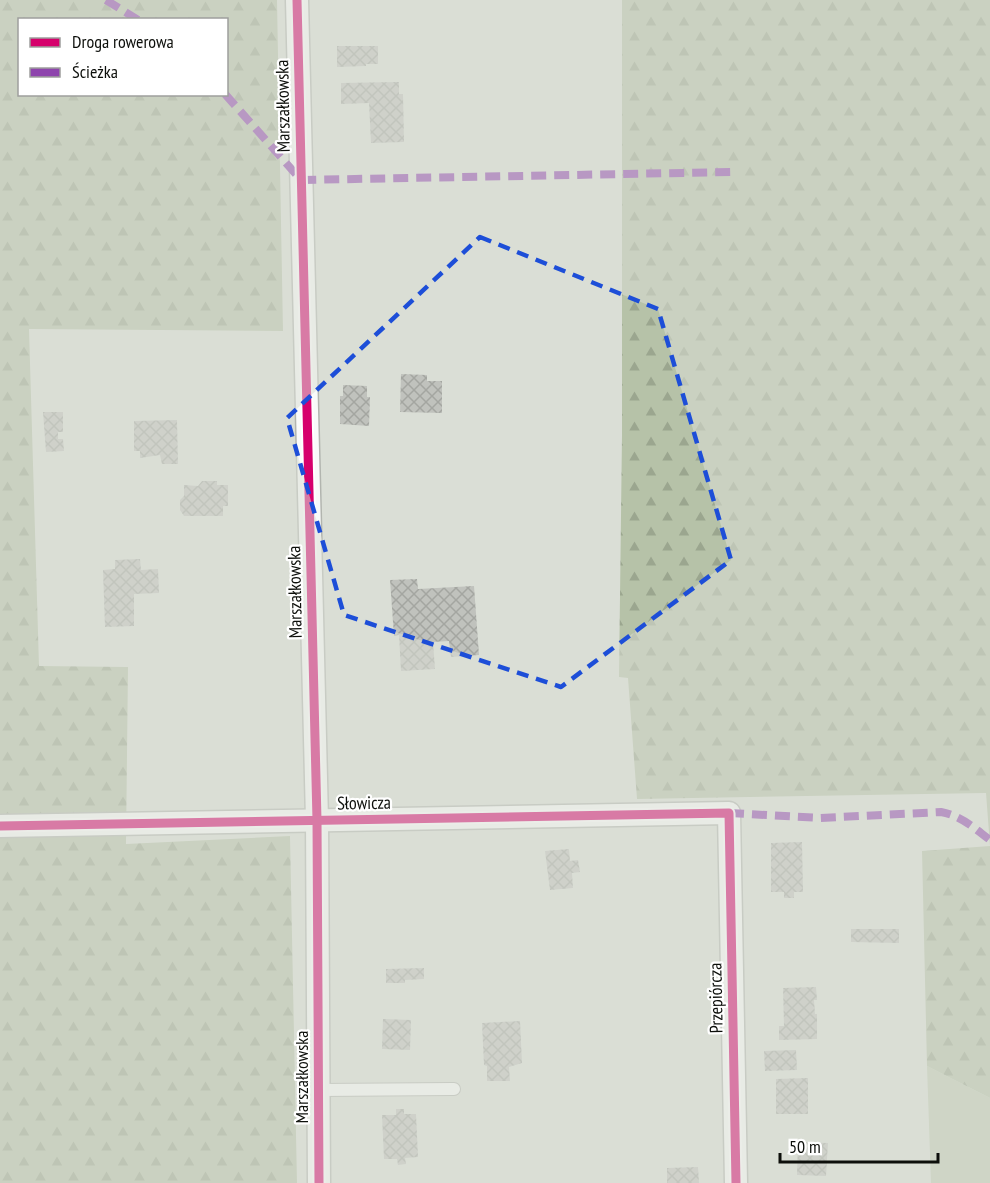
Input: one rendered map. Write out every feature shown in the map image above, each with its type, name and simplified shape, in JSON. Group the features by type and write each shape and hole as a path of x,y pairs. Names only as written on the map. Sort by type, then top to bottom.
{"street":[{"name":"Marszałkowska","path":"297,0 317,820 320,1183"},
{"name":"Słowicza","path":"0,826 729,813"},
{"name":"Przepiórcza","path":"729,813 736,1183"}],"lane":[{"path":"319,1090 454,1089"}],"highlighted area":[{"path":"480,237 658,309 731,560 561,687 344,615 287,418"}],"green space":[{"path":"0,0 277,0 283,331 29,329 39,666 128,667 126,844 290,836 297,1183 0,1183"},
{"path":"622,0 990,0 990,846 986,793 637,799 628,678 619,677 622,435"},
{"path":"990,846 990,1098 927,1066 922,851"},
{"path":"927,1066 990,1098 990,1183 931,1183"}],"building":[{"path":"337,46 378,46 378,64 337,67"},
{"path":"399,82 399,94 403,94 404,142 371,143 369,103 341,104 341,83"},
{"path":"401,374 427,375 427,381 442,381 442,413 400,412"},
{"path":"343,385 367,386 367,397 370,397 369,426 340,424 340,396 343,396"},
{"path":"43,412 63,412 63,432 58,432 58,439 63,439 64,451 46,452"},
{"path":"177,420 178,464 162,464 160,455 140,458 140,451 134,451 134,421"},
{"path":"202,481 217,481 217,485 228,485 228,506 223,506 223,516 184,516 180,510 184,485 198,486"},
{"path":"140,559 141,570 158,569 159,593 134,594 134,626 105,627 103,570 115,569 115,560"},
{"path":"417,579 418,589 474,586 479,655 451,657 449,641 433,642 435,669 401,671 399,635 394,636 390,580"},
{"path":"802,842 803,892 794,892 794,898 784,898 784,892 771,892 771,843"},
{"path":"569,849 570,861 578,860 580,872 572,873 573,888 550,890 545,851"},
{"path":"851,929 899,929 899,943 851,942"},
{"path":"424,968 424,979 405,980 405,983 386,983 386,969"},
{"path":"816,987 817,1000 814,1000 815,1014 817,1014 817,1039 779,1040 779,1026 784,1026 783,988"},
{"path":"383,1019 411,1020 410,1050 382,1049"},
{"path":"520,1021 522,1063 509,1067 510,1081 487,1081 482,1023"},
{"path":"796,1050 797,1070 765,1071 764,1051"},
{"path":"808,1078 808,1114 776,1114 776,1079"},
{"path":"396,1109 404,1109 404,1114 416,1114 418,1157 405,1158 406,1164 398,1165 397,1159 384,1159 382,1115 396,1115"},
{"path":"798,1142 828,1143 826,1176 797,1175"},
{"path":"698,1167 699,1183 667,1183 667,1168"}],"marked path":[{"path":"106,0 135,18"},
{"path":"227,96 301,180 734,172"},
{"path":"729,813 820,818 941,812 962,819 990,840"}],"cycle path":[{"path":"297,0 317,820 319,1183"},
{"path":"0,826 729,813 736,1183"}]}
